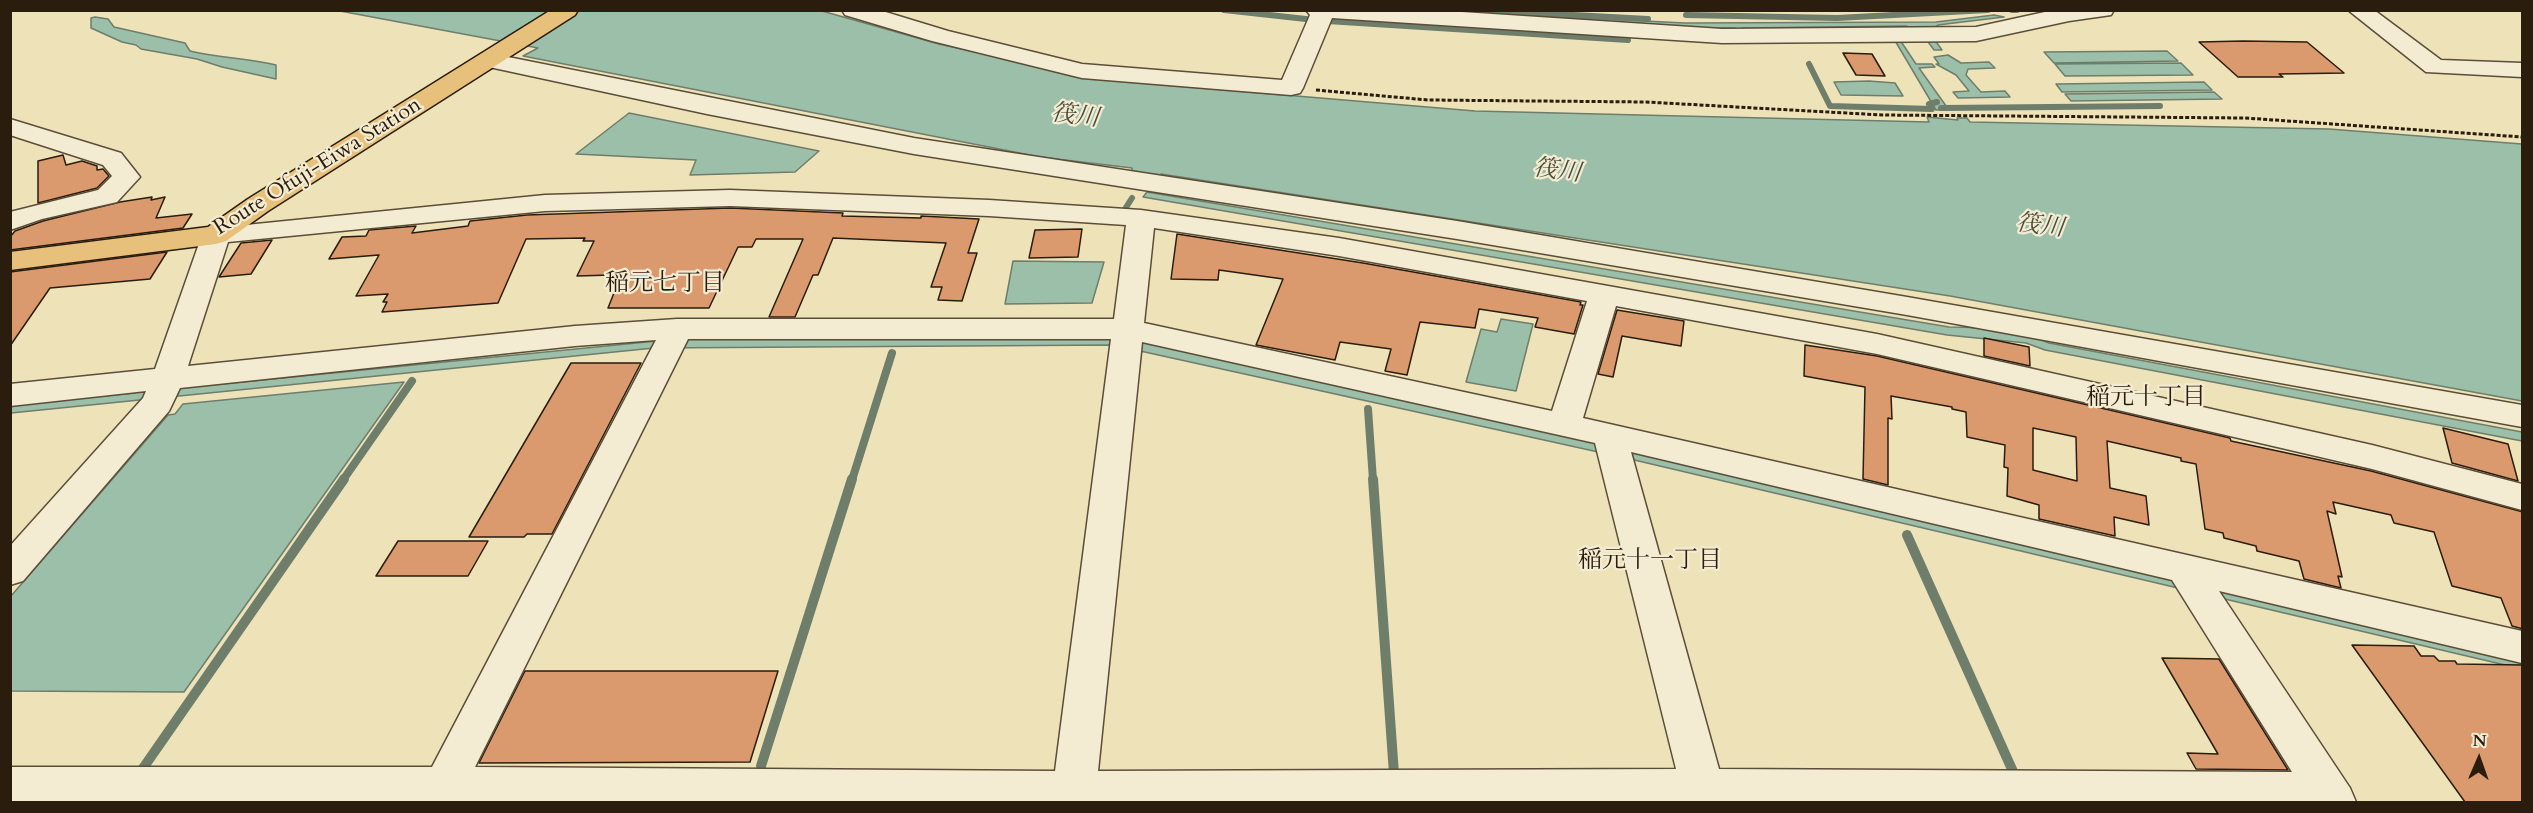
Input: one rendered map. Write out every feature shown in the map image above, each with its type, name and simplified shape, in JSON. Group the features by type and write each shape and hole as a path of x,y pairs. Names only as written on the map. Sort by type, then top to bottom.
{"main road":[{"name":"Route Ofuji-Eiwa Station","path":"10,261 216,235 258,205 567,10"}],"street":[{"path":"853,10 940,36 1082,71 1291,88 1323,11"},
{"path":"1317,10 1575,25 1666,24 1722,36 1976,34 2069,14 2103,10"},
{"path":"2359,10 2434,68 2523,70"},
{"path":"488,60 914,146 1457,230 1907,306 2523,416"},
{"path":"10,222 33,213 107,196 128,177 112,159 11,128"},
{"path":"10,571 163,388 216,235 545,203 686,198 978,208 1141,218 1339,247 1877,344 2372,457 2523,497"},
{"path":"1073,796 1141,218"},
{"path":"1564,425 1604,295"},
{"path":"10,395 163,388 575,336 1127,338 1564,425 1612,444 2191,580 2523,647"},
{"path":"440,794 673,337"},
{"path":"1612,444 1704,795"},
{"path":"2191,580 2331,797"},
{"path":"10,786 440,794 2331,797"}],"path":[{"path":"1291,88 1428,100 1646,102 1882,115 2246,118 2523,137"}],"water":[{"name":"筏川","path":"340,11 822,11 939,44 1106,80 1475,111 1929,122 1927,117 1958,120 1957,118 1967,118 1970,122 2329,129 2522,144 2522,401 1950,296 1161,174 1159,176 1132,171 1132,168 1040,157 523,56 538,48"},
{"path":"1362,11 1442,11 1685,23 1936,22 1994,15 2004,17 1938,25 1929,32 1942,50 1934,50 1920,31 1906,26 1742,28 1892,28 1916,64 1932,64 1935,67 1919,68 1949,110 1936,110 1894,39 1738,32 1735,28 1679,28"},
{"path":"91,18 108,19 114,27 185,43 190,51 276,65 276,79 197,59 141,49 91,28"},
{"path":"2167,51 2178,61 2054,63 2044,52"},
{"path":"1948,55 1961,63 1989,62 1995,68 1968,69 1966,75 1981,92 2005,91 2010,97 1958,98 1953,92 1969,91 1956,75 1936,64 1939,64 1934,57"},
{"path":"2181,63 2193,75 2065,76 2055,64"},
{"path":"1834,82 1895,83 1903,96 1841,95"},
{"path":"2204,82 2212,90 2062,92 2056,84"},
{"path":"2214,92 2222,99 2071,101 2065,94"},
{"path":"629,113 819,151 795,172 690,175 696,160 576,154"},
{"path":"1147,192 1949,327 2013,332 2049,343 2522,432 2522,441 2045,350 2026,343 1947,335 1143,197"},
{"path":"1013,261 1104,262 1092,303 1005,304"},
{"path":"1501,319 1533,324 1516,391 1466,382 1481,329 1497,332"},
{"path":"1117,336 1596,440 2522,657 2522,669 1630,459 1113,345 654,348 11,413 11,405 134,393 162,386 191,387 687,338"},
{"path":"404,382 184,692 11,691 11,596 168,415 175,414 183,404"}],"building":[{"path":"2199,42 2307,42 2344,73 2238,77"},
{"path":"1843,53 1872,54 1885,76 1856,75"},
{"path":"63,155 66,165 82,161 97,166 97,170 103,169 109,176 97,188 38,203 38,161"},
{"path":"152,197 151,200 165,197 156,218 192,214 183,228 10,250 10,237 15,231 43,221 120,202"},
{"path":"730,208 843,213 842,216 979,219 968,253 977,253 962,301 938,300 942,287 931,287 946,243 833,238 818,275 813,275 795,317 769,317 803,239 756,239 752,247 738,247 709,308 608,308 618,283 608,283 611,275 577,276 594,241 583,241 585,238 526,239 498,303 382,312 387,302 383,302 388,294 356,296 379,255 329,259 342,237 366,236 369,230 416,226 412,233 468,226 470,221 527,215"},
{"path":"1082,229 1078,257 1029,258 1035,230"},
{"path":"1177,234 1363,263 1581,302 1580,305 1583,305 1574,334 1535,327 1538,318 1479,309 1475,328 1420,322 1407,375 1385,371 1391,349 1340,342 1335,360 1256,345 1283,279 1219,270 1218,280 1171,279"},
{"path":"272,240 251,274 219,277 241,243"},
{"path":"167,252 150,279 50,288 10,346 10,272"},
{"path":"1617,310 1684,321 1681,346 1622,336 1613,377 1598,374"},
{"path":"1984,338 2029,347 2030,366 1984,356"},
{"path":"1805,345 1877,356 2230,438 2231,441 2371,471 2523,512 2523,629 2512,626 2501,598 2452,586 2434,532 2394,523 2391,515 2333,502 2336,514 2327,511 2342,577 2338,576 2341,588 2304,579 2299,561 2257,551 2256,546 2224,538 2223,533 2205,529 2196,464 2181,461 2181,458 2107,441 2110,488 2146,496 2149,525 2114,517 2115,536 2039,519 2039,505 2007,496 2008,468 2004,467 2005,445 1967,437 1966,412 1952,409 1952,407 1891,396 1892,419 1888,418 1888,485 1863,479 1865,387 1804,376","holes":["2033,428 2076,437 2077,481 2033,470"]},
{"path":"571,363 641,363 552,534 527,534 524,537 469,537"},
{"path":"2443,428 2508,444 2518,481 2452,463"},
{"path":"398,541 488,541 468,576 376,576"},
{"path":"2352,645 2414,646 2421,656 2434,656 2439,661 2455,661 2457,664 2523,665 2523,802 2465,802"},
{"path":"2162,658 2219,659 2288,770 2196,769 2187,753 2218,754"},
{"path":"525,671 778,671 750,762 479,763"}],"waterway":[{"path":"1224,10 1306,19"},
{"path":"1480,10 1648,19"},
{"path":"1686,15 1837,18 1988,10"},
{"path":"2012,10 2017,10"},
{"path":"1327,21 1628,40"},
{"path":"1809,64 1830,106 1932,109 1929,104 1937,102"},
{"path":"1941,108 2160,106"},
{"path":"1125,209 1132,198"},
{"path":"852,480 892,353"},
{"path":"343,480 412,381"},
{"path":"1368,409 1373,480"},
{"path":"139,774 344,479"},
{"path":"761,766 852,479"},
{"path":"1373,479 1394,774"},
{"path":"1907,535 2015,776"}],"district":[{"name":"稲元七丁目","path":"665,284"},
{"name":"稲元十丁目","path":"2146,398"},
{"name":"稲元十一丁目","path":"1650,561"}]}
